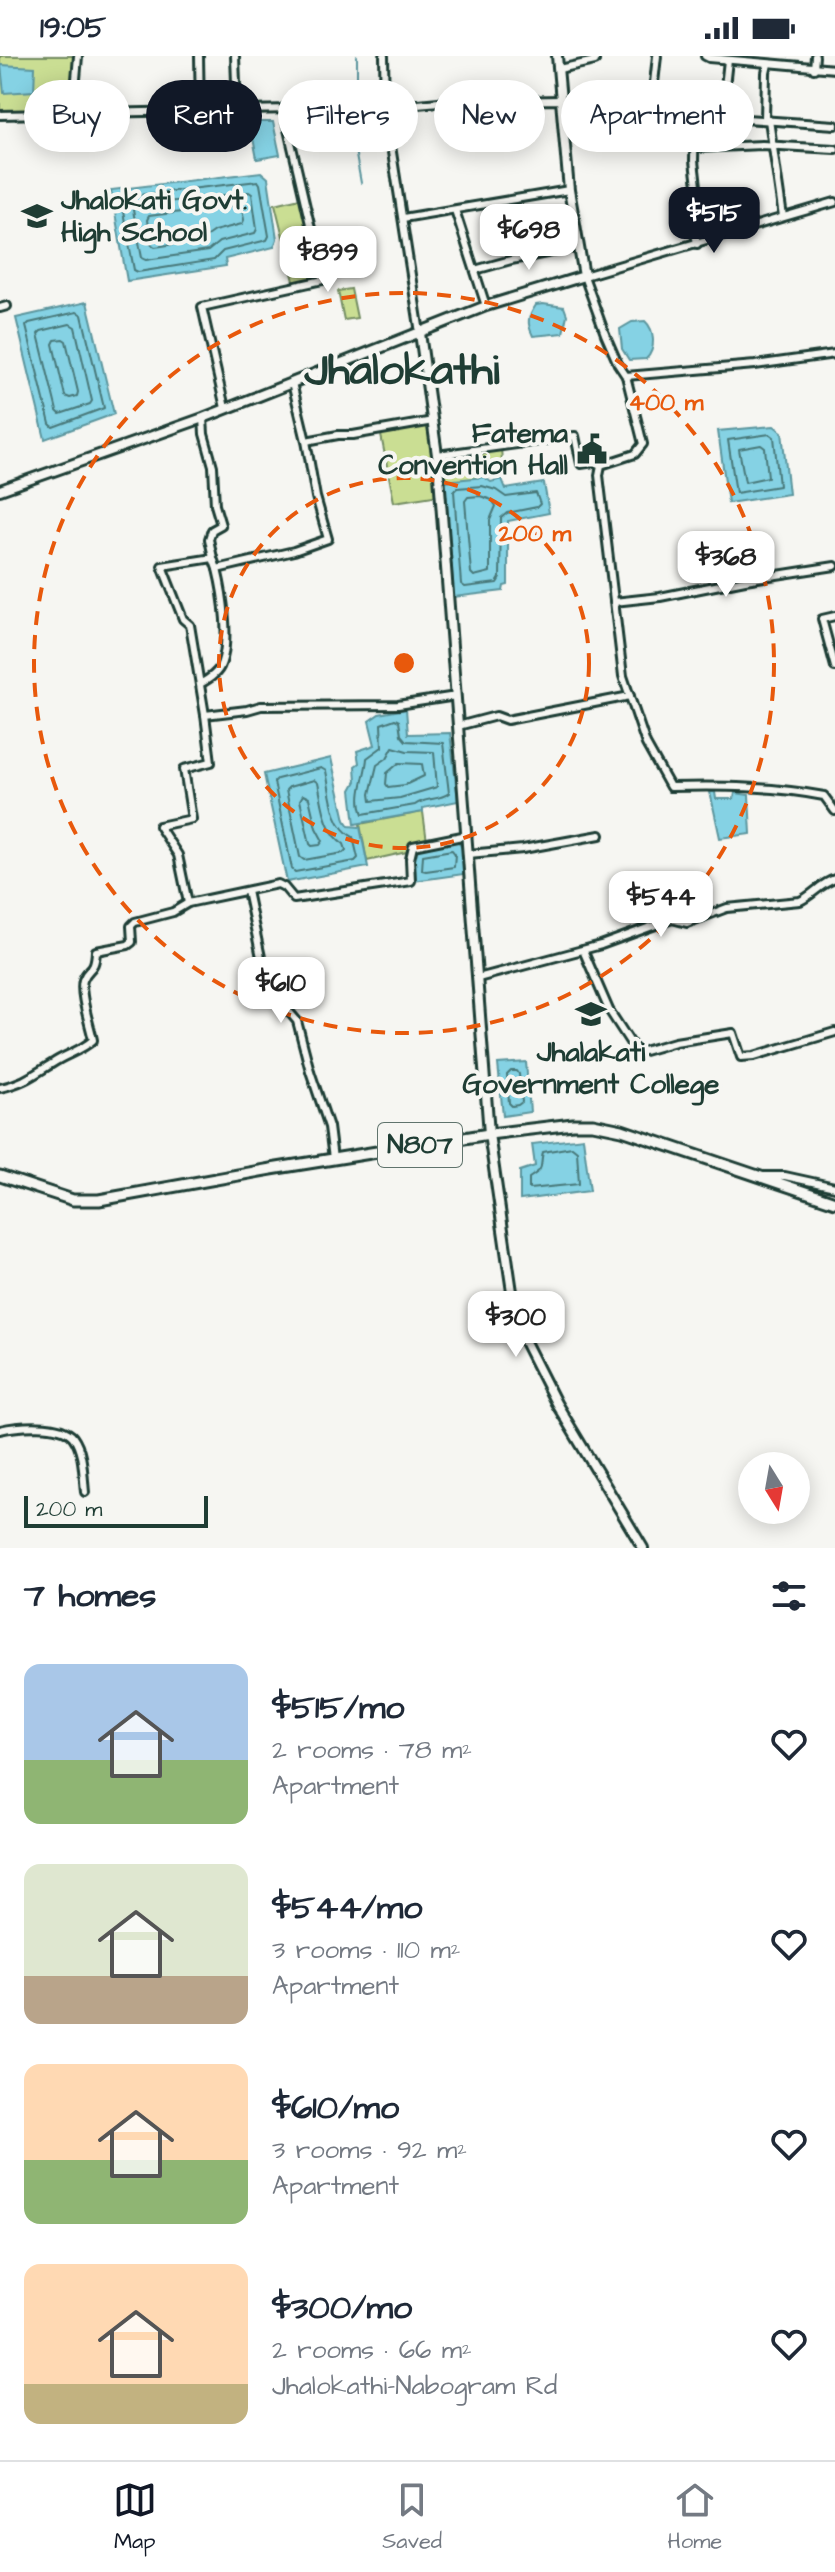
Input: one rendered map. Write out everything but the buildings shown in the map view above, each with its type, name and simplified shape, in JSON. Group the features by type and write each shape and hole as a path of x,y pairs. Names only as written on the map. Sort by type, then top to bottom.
{"highway":[{"name":"N807","path":"0,1176 73,1200 99,1200 489,1134 593,1124 622,1130 835,1202"}],"main road":[{"path":"557,56 561,90"},
{"path":"0,490 203,418 486,306 584,276 577,247 566,152"},
{"path":"420,333 437,455 489,1134 517,1326 556,1403 643,1548"}],"street":[{"path":"76,80 78,56"},
{"path":"199,56 199,80"},
{"path":"235,56 236,80"},
{"path":"384,56 384,80"},
{"path":"559,69 595,61 595,56"},
{"path":"654,80 657,56"},
{"path":"705,56 835,69"},
{"path":"814,69 815,56"},
{"path":"724,59 725,80"},
{"path":"768,64 767,120 783,217"},
{"path":"418,104 561,100"},
{"path":"0,115 24,115"},
{"path":"754,119 835,125"},
{"path":"754,146 835,149"},
{"path":"225,408 202,307 323,280 293,152"},
{"path":"392,152 420,333"},
{"path":"695,152 700,211 692,215 697,244"},
{"path":"403,218 569,190"},
{"path":"437,455 575,436 581,464 594,462 601,465 635,454 643,444 626,376 605,334 584,276 835,202"},
{"path":"455,210 486,306"},
{"path":"475,270 577,247"},
{"path":"626,376 755,365 835,354"},
{"path":"217,569 294,551 328,539 292,383"},
{"path":"200,684 219,669 223,656 225,610 209,539 212,530 221,525 215,505 213,466 203,418"},
{"path":"306,441 433,421"},
{"path":"601,465 599,475 623,676 646,744 670,787 716,786 803,792 824,796 835,811"},
{"path":"188,903 178,855 159,826 192,819 184,769 211,762 190,625 183,619 162,566 213,558"},
{"path":"614,602 660,597 835,566"},
{"path":"835,616 822,619 835,667"},
{"path":"205,715 261,706 398,705 456,696"},
{"path":"458,726 496,716 507,720 630,696"},
{"path":"0,1088 27,1081 93,1040 82,990 84,978 95,965 96,951 132,942 131,926 135,922 173,912 188,903 278,884 294,899 411,881 413,846 467,835"},
{"path":"468,854 523,849 600,835"},
{"path":"478,978 583,950 672,919 687,923 727,908 800,901 835,879"},
{"path":"247,891 262,962 279,1000 297,1021 329,1127 333,1159"},
{"path":"583,950 609,1010 637,1053 675,1042 733,1033 741,1057 754,1056 835,1032"},
{"path":"759,1177 785,1176 835,1187"},
{"path":"0,1430 17,1426 55,1428 72,1436 79,1450 85,1492"}],"green space":[{"path":"0,56 78,56 75,80 24,80 24,113 0,113"},
{"path":"304,197 323,280 295,285 275,204"},
{"path":"351,289 357,318 344,320 338,291"},
{"path":"433,421 437,455 501,447 503,476 440,482 440,495 394,502 380,430"},
{"path":"423,812 427,842 411,851 367,861 360,824"}],"water":[{"path":"1,65 35,67 34,80 24,80 24,92 4,93"},
{"path":"262,122 273,122 280,155 257,159 256,152 262,152"},
{"path":"261,172 268,178 277,239 274,247 225,259 226,266 127,281 111,190"},
{"path":"87,302 114,414 45,439 16,318"},
{"path":"536,305 564,307 567,315 563,333 533,336 529,327 530,316"},
{"path":"645,321 652,335 651,351 646,359 629,360 622,349 620,329 632,322"},
{"path":"774,426 782,432 789,494 728,503 718,431"},
{"path":"484,477 491,482 502,479 506,489 544,483 549,513 508,521 508,585 504,586 503,591 454,597 445,481"},
{"path":"406,709 408,734 450,733 458,801 423,808 423,812 355,824 351,790 356,781 355,766 359,763 357,751 375,745 369,721 379,714"},
{"path":"331,758 345,820 349,826 360,827 368,867 287,882 264,774"},
{"path":"710,792 715,792 716,799 734,799 735,793 749,795 751,834 720,838"},
{"path":"458,840 463,851 464,874 413,881 415,851"},
{"path":"526,1062 530,1112 503,1116 498,1064"},
{"path":"583,1138 590,1191 520,1200 520,1171 535,1166 532,1144"}],"waterway":[{"path":"357,56 357,111 351,128 361,183"}],"place":[{"name":"Jhalokati Govt. High School","path":"37,216"},
{"name":"Fatema Convention Hall","path":"592,449"},
{"name":"Jhalakati Government College","path":"591,1014"}],"district":[{"name":"Jhalokathi","path":"402,371"}]}
